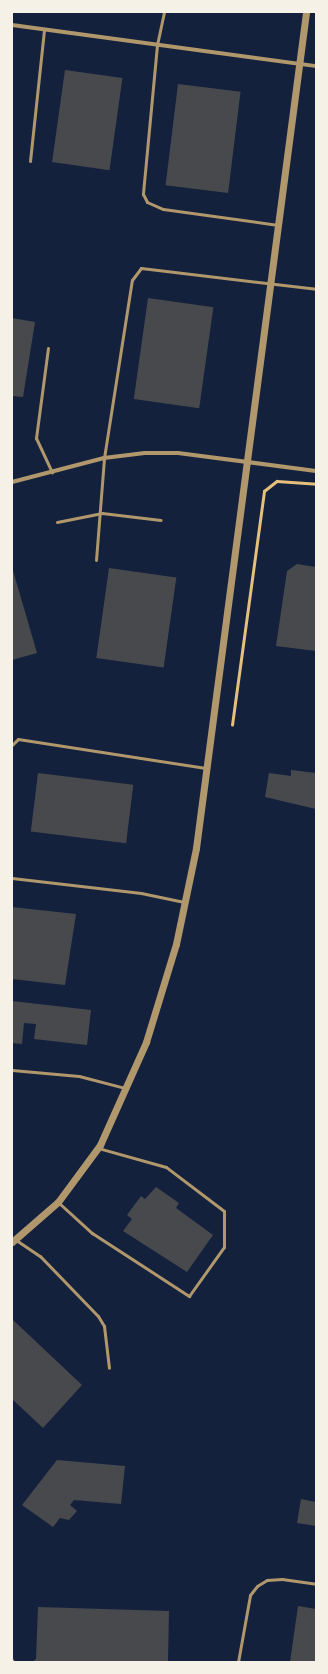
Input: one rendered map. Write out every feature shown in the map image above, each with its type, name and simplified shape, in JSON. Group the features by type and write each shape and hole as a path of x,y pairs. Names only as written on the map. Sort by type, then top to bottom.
{"street":[{"path":"13,1241 58,1202 98,1148 127,1088 158,1005 186,902 206,768 306,12"},
{"path":"12,25 316,66"},
{"path":"12,482 104,458 178,453 316,471"}],"lane":[{"path":"164,12 157,45 142,188 147,202 163,209 278,226"},
{"path":"30,161 44,29"},
{"path":"96,560 102,513 104,458 132,280 141,268 316,289"},
{"path":"48,348 36,438 52,472"},
{"path":"58,522 102,513 161,520"},
{"path":"12,745 18,739 206,768"},
{"path":"12,878 141,893 186,902"},
{"path":"12,1070 79,1076 127,1088"},
{"path":"58,1202 92,1233 190,1296 224,1247 224,1212 166,1167 98,1148"},
{"path":"13,1241 40,1256 98,1316 104,1326 109,1368"},
{"path":"238,1662 250,1595 257,1586 267,1580 282,1579 316,1584"}],"path":[{"path":"232,725 264,491 276,481 316,484"}],"building":[{"path":"65,70 122,78 109,170 52,162"},
{"path":"178,84 241,92 228,193 166,185"},
{"path":"148,298 213,307 199,408 134,399"},
{"path":"12,318 35,322 23,397 12,396"},
{"path":"297,564 316,567 316,651 276,646 287,571"},
{"path":"12,567 37,653 12,660"},
{"path":"109,568 176,577 164,668 96,658"},
{"path":"291,770 316,773 316,809 265,797 269,773 291,776"},
{"path":"38,773 133,785 126,843 31,832"},
{"path":"12,907 76,914 65,985 12,979"},
{"path":"12,1001 91,1010 87,1045 34,1039 36,1024 24,1023 22,1044 12,1043"},
{"path":"156,1187 179,1203 176,1208 213,1235 187,1272 123,1231 132,1219 127,1215 141,1196 145,1199"},
{"path":"12,1319 82,1385 43,1428 12,1399"},
{"path":"57,1460 125,1466 121,1504 74,1500 70,1505 77,1511 69,1520 60,1518 53,1527 22,1505"},
{"path":"301,1499 316,1502 316,1526 297,1523"},
{"path":"298,1606 316,1609 316,1662 290,1662"},
{"path":"38,1607 169,1611 168,1662 32,1662 36,1659"}]}
